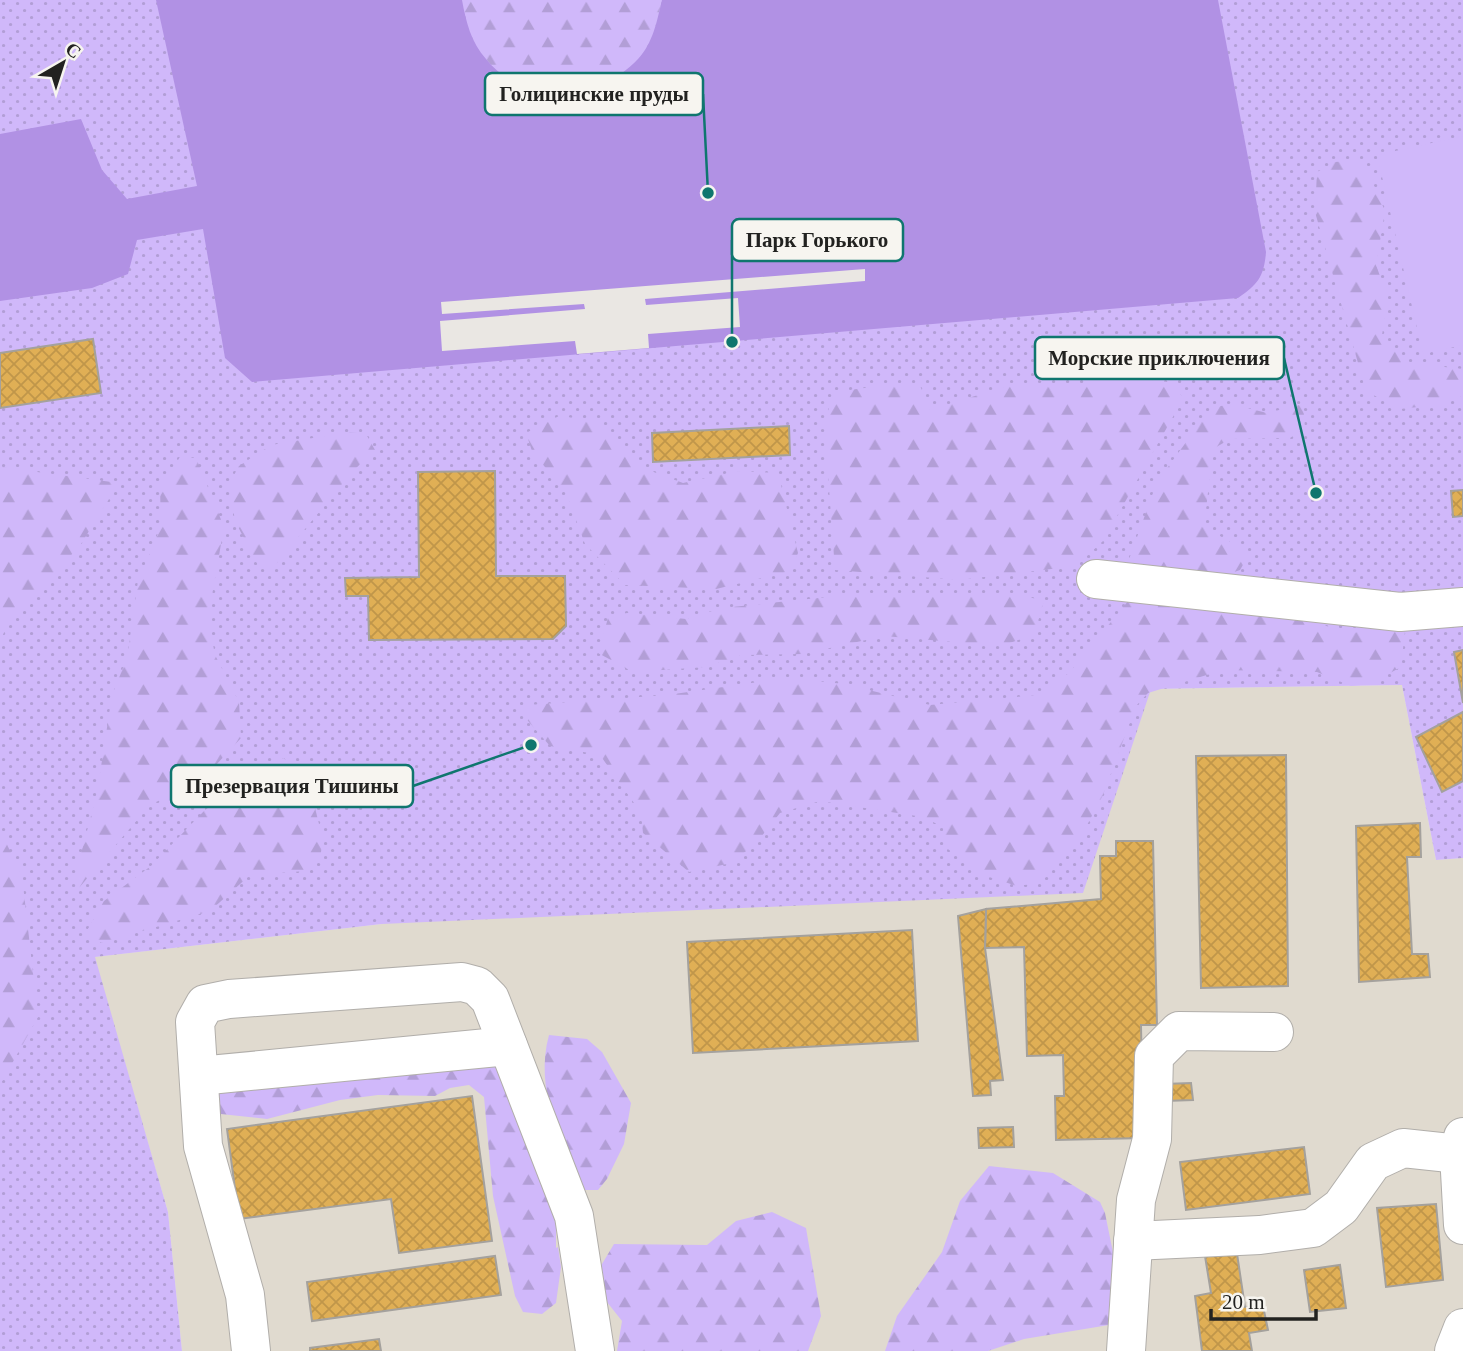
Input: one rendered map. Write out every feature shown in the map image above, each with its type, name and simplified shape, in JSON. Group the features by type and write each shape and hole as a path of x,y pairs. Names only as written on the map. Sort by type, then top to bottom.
{"lane":[{"path":"1096,579 1401,612 1463,607"},
{"path":"251,1351 245,1295 203,1146 195,1022 205,1004 229,999 463,982 477,986 490,999 574,1216 595,1351"},
{"path":"1126,1351 1136,1200 1152,1139 1154,1056 1179,1031 1274,1032"},
{"path":"199,1076 508,1046"},
{"path":"1133,1241 1260,1235 1313,1228 1341,1207 1373,1162 1403,1148 1462,1179"},
{"path":"1454,1351 1463,1328"}],"shaded area":[{"path":"156,0 462,0 467,24 476,46 502,75 541,91 562,93 583,91 603,84 638,59 651,39 662,0 1218,0 1266,252 1264,268 1255,284 1238,298 252,382 225,358 203,229 137,240 128,274 92,288 0,301 0,134 81,119 102,170 127,199 197,186"},
{"path":"1402,685 1436,860 1463,858 1463,1351 182,1351 168,1212 94,957 382,924 1150,689"}],"green space":[{"path":"0,0 1463,0 1463,858 1436,860 1402,685 1151,689 1083,893 382,924 95,957 168,1212 182,1351 0,1351"},
{"path":"462,0 662,0 651,39 638,59 603,84 582,91 561,93 520,85 502,75 476,46 467,24"},
{"path":"1463,136 1463,345 1423,354 1377,155"},
{"path":"1363,160 1385,211 1376,265 1388,298 1382,335 1408,363 1463,369 1463,396 1437,405 1399,409 1366,391 1315,212 1317,172 1335,162"},
{"path":"1107,374 1175,383 1183,399 1103,541 1076,566 959,580 835,570 825,433 830,406 841,393 919,383 930,410 1007,386 1083,385"},
{"path":"1231,404 1267,413 1303,404 1305,428 1290,438 1230,439 1213,449 1204,527 1250,553 1240,570 1223,576 1145,569 1128,562 1157,482 1211,408"},
{"path":"559,416 596,421 643,468 683,483 738,471 778,473 798,553 791,571 716,589 625,585 585,544 566,493 532,451 526,433"},
{"path":"349,432 366,434 375,450 353,471 277,563 260,569 235,521 229,484 239,466 271,445"},
{"path":"180,457 196,458 224,527 208,618 215,655 239,702 241,738 203,779 150,805 78,889 77,869 97,793 112,695 127,658 138,581 161,526 160,487"},
{"path":"0,467 119,483 81,544 5,630 0,642"},
{"path":"1025,596 1044,601 1034,635 1000,646 884,636 803,654 742,655 706,667 633,672 598,653 608,618 627,613 686,619 722,608 828,597"},
{"path":"1129,600 1255,608 1354,633 1388,622 1405,631 1401,667 1370,684 1351,686 1317,672 1223,670 1148,693 1136,706 1103,795 1077,844 1040,883 1017,886 980,874 944,846 943,827 923,817 820,801 780,813 754,846 727,864 689,872 643,833 641,813 600,755 550,746 515,706 667,695 787,678 844,684 930,705 1036,695 1069,673"},
{"path":"284,758 314,804 323,840 320,858 306,871 250,875 210,911 102,943 85,934 104,901 151,866 204,811 260,766"},
{"path":"0,830 22,876 38,1017 0,1085"},
{"path":"549,1035 587,1039 602,1052 631,1103 624,1144 607,1179 598,1190 580,1190 558,1134 547,1095 545,1075"},
{"path":"492,1061 507,1071 556,1199 556,1248 558,1247 561,1267 556,1303 542,1314 523,1312 515,1296 493,1196 484,1097 469,1085 450,1088 435,1096 378,1095 340,1100 267,1119 211,1113 215,1094 247,1079"},
{"path":"989,1166 1053,1173 1100,1202 1105,1213 1121,1292 1115,1324 1024,1339 988,1351 885,1351 897,1316 942,1252 960,1201"},
{"path":"772,1212 806,1228 821,1316 808,1351 617,1351 622,1321 599,1292 596,1274 614,1244 707,1245 736,1221"}],"pier":[{"path":"865,269 865,281 645,299 646,305 738,298 740,327 648,334 649,348 577,354 575,341 442,351 440,321 585,309 584,304 442,314 441,302"}],"building":[{"path":"93,339 101,393 0,408 0,353"},
{"path":"789,426 790,455 653,462 652,433"},
{"path":"495,471 496,576 565,576 566,626 553,639 369,640 368,596 346,596 345,578 419,577 418,472"},
{"path":"1463,490 1463,516 1453,517 1451,491"},
{"path":"1463,650 1463,703 1454,652"},
{"path":"1463,712 1463,781 1442,792 1416,737"},
{"path":"1286,755 1288,986 1201,988 1196,756"},
{"path":"1420,823 1421,857 1407,857 1412,954 1428,954 1430,977 1359,982 1356,826"},
{"path":"1116,841 1153,841 1157,1025 1141,1025 1143,1138 1056,1140 1055,1096 1064,1096 1063,1055 1027,1056 1024,947 985,948 986,909 1101,899 1100,856 1116,856"},
{"path":"986,909 985,948 1003,1080 990,1081 991,1095 973,1096 958,916"},
{"path":"912,930 918,1041 693,1053 687,942"},
{"path":"1191,1083 1193,1100 1165,1101 1164,1084"},
{"path":"472,1096 492,1241 399,1253 391,1199 239,1219 227,1129"},
{"path":"1013,1127 1014,1147 979,1148 978,1128"},
{"path":"1304,1147 1310,1194 1186,1210 1180,1162"},
{"path":"1436,1204 1443,1280 1386,1287 1377,1208"},
{"path":"1236,1247 1245,1307 1263,1306 1268,1330 1249,1333 1252,1351 1202,1351 1195,1296 1211,1293 1204,1250"},
{"path":"495,1256 501,1295 312,1321 307,1282"},
{"path":"1340,1265 1346,1308 1310,1312 1304,1270"},
{"path":"379,1339 381,1351 310,1351 310,1348"}],"place":[{"name":"Голицинские пруды","path":"708,193"},
{"name":"Парк Горького","path":"732,342"},
{"name":"Морские приключения","path":"1316,493"},
{"name":"Презервация Тишины","path":"531,745"}]}
